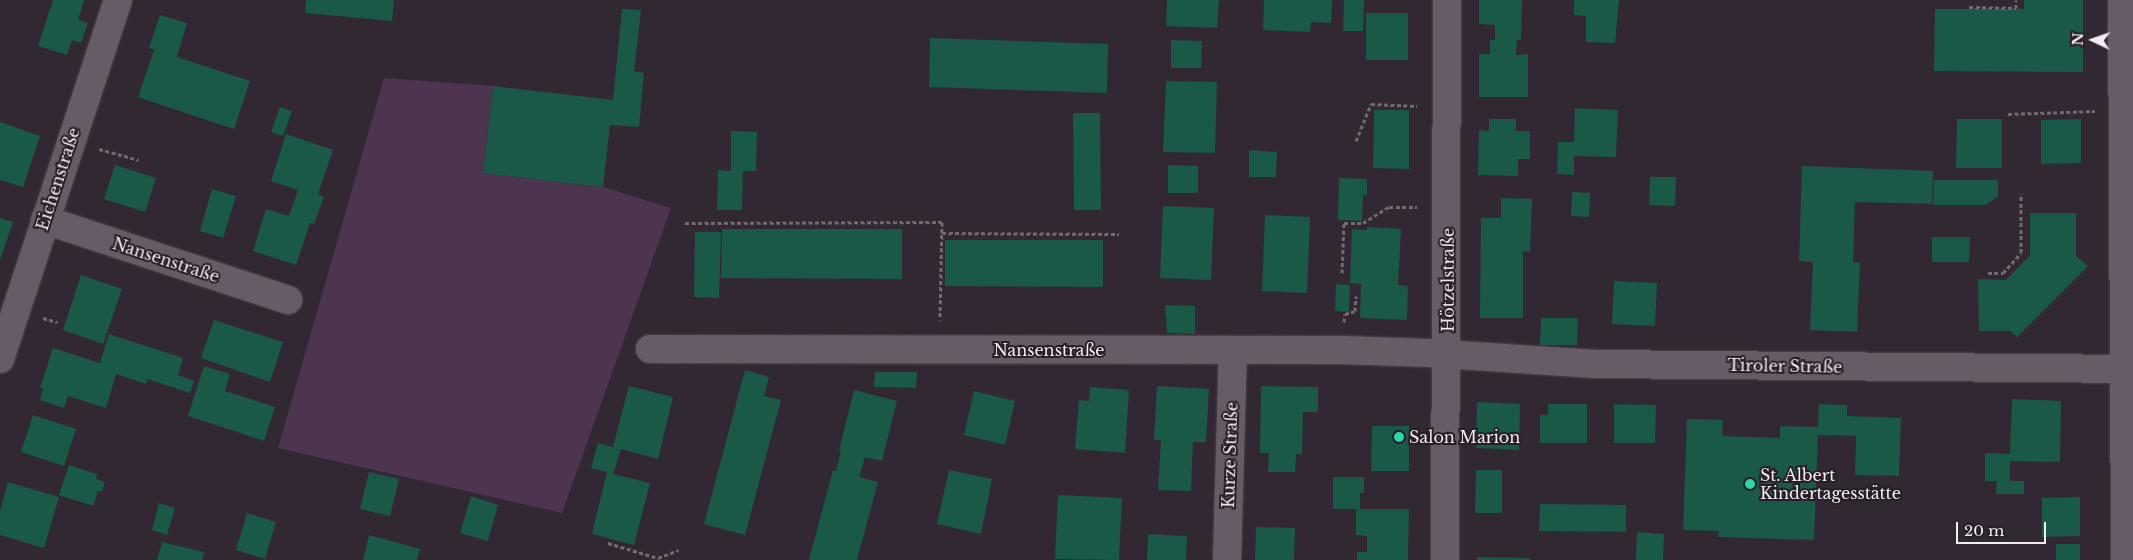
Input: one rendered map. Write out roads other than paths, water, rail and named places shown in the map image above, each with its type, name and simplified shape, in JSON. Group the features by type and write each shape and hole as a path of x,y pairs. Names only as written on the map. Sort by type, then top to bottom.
{"street":[{"name":"Eichenstraße","path":"0,359 118,0"},
{"name":"Hötzelstraße","path":"1445,560 1448,0"},
{"path":"2122,0 2128,369 2126,560"},
{"name":"Nansenstraße","path":"45,220 288,300"},
{"name":"Nansenstraße","path":"650,349 1343,350 1428,353 1447,356"},
{"name":"Kurze Straße","path":"1226,560 1233,350"},
{"name":"Tiroler Straße","path":"1447,356 1595,364 2128,369"}],"place":[{"name":"Salon Marion","path":"1399,437"},
{"name":"St. Albert Kindertagesstätte","path":"1750,484"}]}
